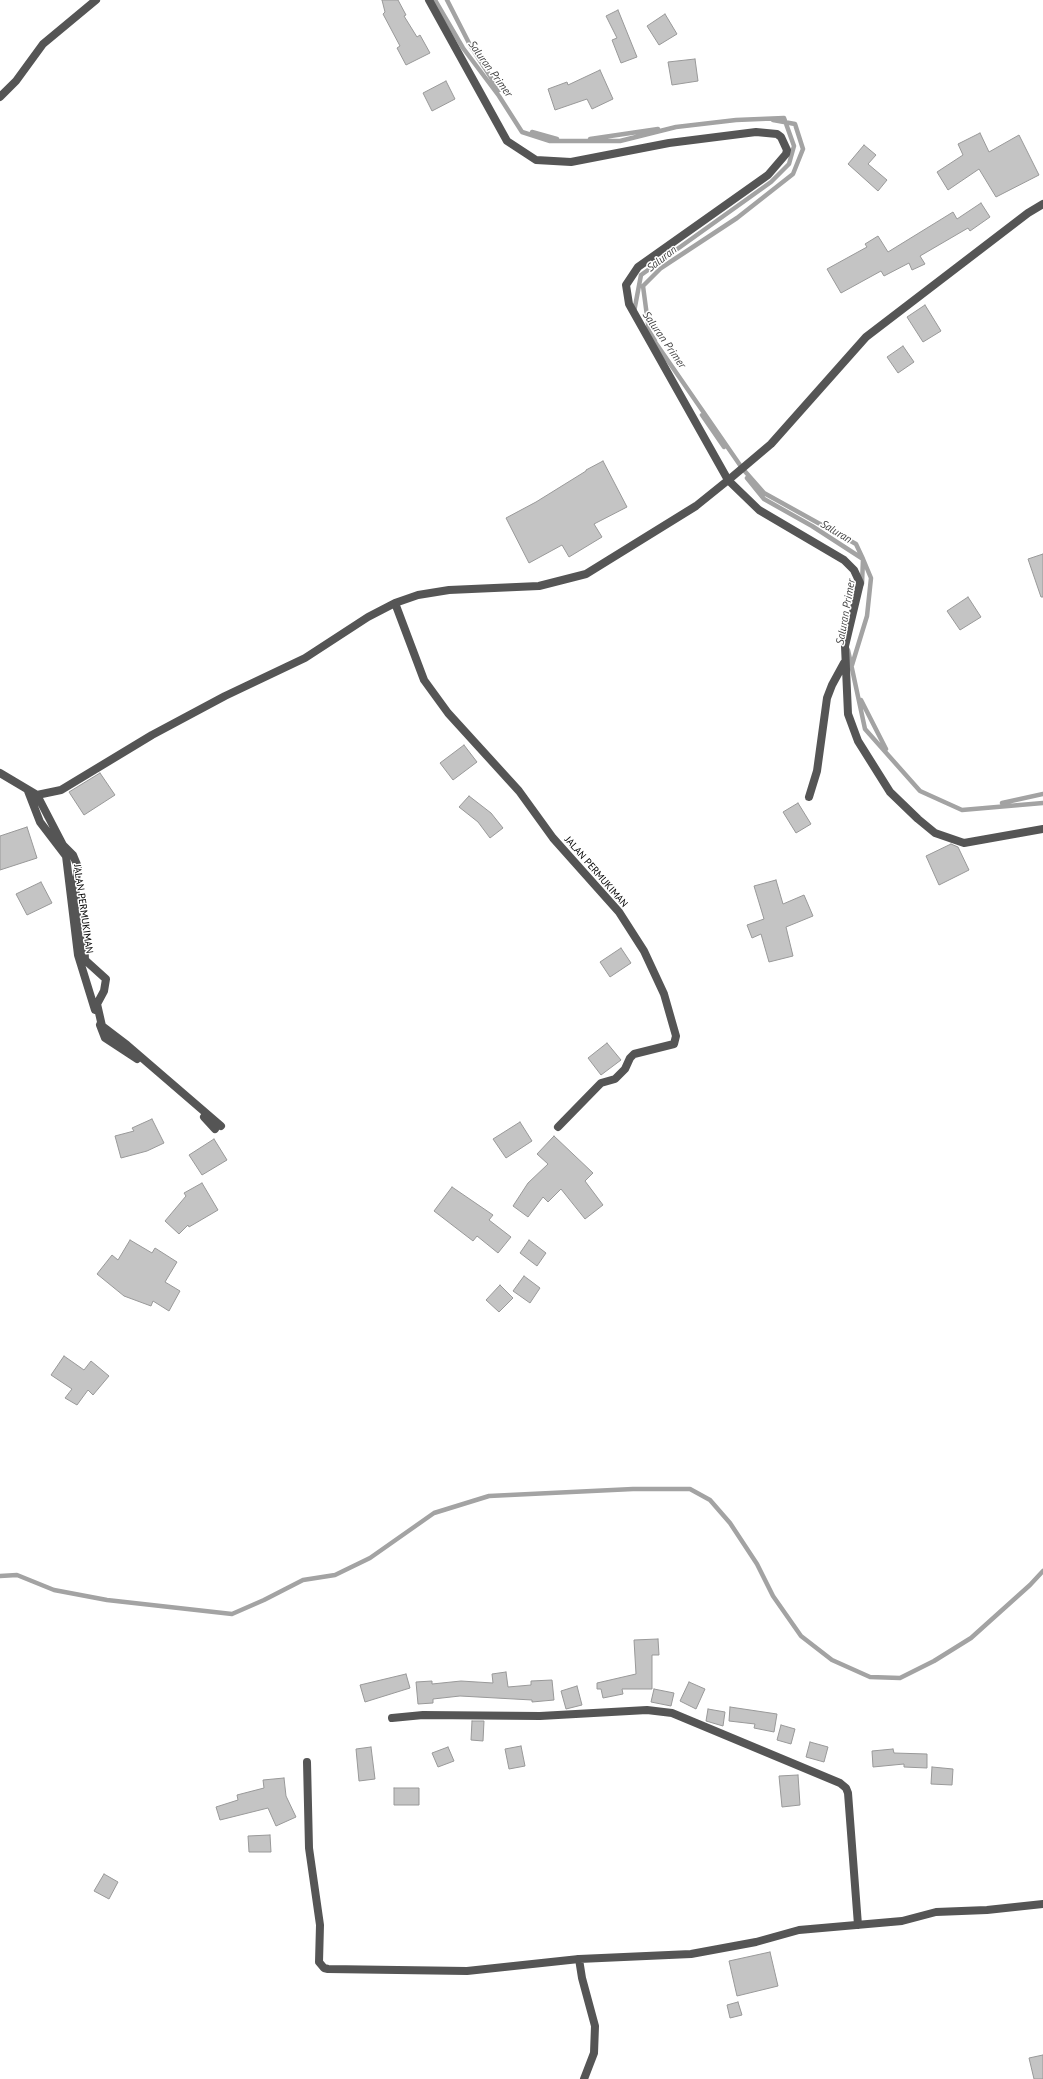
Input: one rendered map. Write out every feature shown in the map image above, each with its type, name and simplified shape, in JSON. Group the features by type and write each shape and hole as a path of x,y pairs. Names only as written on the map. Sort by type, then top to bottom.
{"street":[{"path":"0,97 16,81 43,44 96,0"},
{"path":"429,0 506,141 536,160 571,162 669,142 756,132 777,134 781,137 787,150 786,154 768,175 638,267 626,285 629,304 730,478 759,510 844,560 854,570 860,583 845,646 844,662 848,714 858,741 890,792 918,820 935,833 964,843 1043,829"},
{"path":"0,774 37,795 61,790 159,731 225,696 305,658 368,617 395,603 418,595 449,590 539,586 586,574 696,506 771,444 866,337 1028,213 1043,204"},
{"name":"JALAN PERMUKIMAN","path":"395,603 424,680 448,713 519,791 553,838 619,912 644,951 664,994 676,1036 674,1044 634,1054 628,1061 625,1069 615,1079 601,1083 558,1127"},
{"path":"809,797 817,771 827,698 844,662"},
{"name":"JALAN PERMUKIMAN","path":"28,791 40,822 66,856 78,954 103,1035 155,1072 218,1127 127,1045 102,1026 97,1004 104,991 106,979 85,960 84,937 80,928 75,886 78,867 73,855 63,845 37,795"},
{"path":"392,1718 423,1715 540,1716 647,1710 672,1713 840,1783 846,1788 848,1793 858,1925"},
{"path":"307,1762 309,1848 320,1925 319,1962 328,1970 467,1971 580,1959 691,1954 756,1942 799,1930 902,1921 936,1912 987,1910 1043,1904"},
{"path":"580,1959 582,1978 595,2034 594,2053 584,2079"}],"building":[{"path":"382,0 398,0 406,15 404,16 417,37 420,35 430,53 406,65 397,48 400,46 383,14 385,12"},
{"path":"618,10 637,57 621,63 612,40 617,38 606,16"},
{"path":"665,14 677,34 659,45 647,26"},
{"path":"695,59 698,81 672,85 668,62"},
{"path":"600,70 613,99 592,109 587,99 555,110 548,89 567,82 568,85"},
{"path":"446,81 455,99 432,111 423,93"},
{"path":"980,133 989,152 1019,135 1039,175 996,197 979,169 948,190 937,172 963,155 958,144"},
{"path":"864,145 876,155 868,164 887,180 878,191 848,164"},
{"path":"981,203 990,217 970,231 968,228 920,256 925,264 912,270 909,263 884,276 881,271 841,293 827,269 867,247 865,244 878,236 888,252 953,212 957,219"},
{"path":"925,305 941,331 923,342 907,317"},
{"path":"903,346 914,362 898,373 887,357"},
{"path":"603,461 627,507 594,524 602,537 569,557 562,545 529,563 506,518 536,502"},
{"path":"1043,554 1043,597 1041,597 1028,559"},
{"path":"968,597 981,617 960,630 947,611"},
{"path":"464,745 477,762 453,780 440,763"},
{"path":"100,773 115,795 84,815 69,792"},
{"path":"469,796 491,813 503,828 490,838 478,822 459,807"},
{"path":"798,803 811,824 796,833 783,812"},
{"path":"27,827 37,858 0,870 0,836"},
{"path":"951,844 958,847 969,870 939,885 926,856"},
{"path":"776,880 783,904 804,895 813,916 786,927 793,956 769,962 761,934 752,938 747,925 764,919 754,886"},
{"path":"41,882 52,903 27,915 16,894"},
{"path":"621,948 631,963 610,977 600,962"},
{"path":"607,1043 621,1060 601,1075 588,1058"},
{"path":"152,1119 164,1143 147,1151 121,1158 115,1136 134,1131 132,1128"},
{"path":"520,1122 532,1141 506,1158 493,1139"},
{"path":"554,1136 593,1173 585,1181 603,1205 585,1219 561,1189 548,1202 543,1197 528,1217 513,1206 528,1183 548,1164 537,1154"},
{"path":"214,1139 227,1160 202,1175 189,1155"},
{"path":"202,1183 218,1210 189,1227 188,1225 179,1234 165,1221 186,1196 184,1193"},
{"path":"452,1187 493,1215 489,1220 511,1237 498,1253 477,1236 473,1241 434,1211"},
{"path":"130,1240 152,1253 155,1248 177,1262 165,1282 180,1291 169,1311 153,1301 151,1306 124,1296 97,1274 112,1255 118,1260"},
{"path":"529,1240 546,1253 537,1266 520,1253"},
{"path":"524,1276 540,1288 530,1303 513,1291"},
{"path":"500,1285 513,1298 499,1312 486,1300"},
{"path":"64,1356 84,1370 91,1361 109,1376 93,1395 88,1390 77,1405 65,1398 72,1389 51,1375"},
{"path":"658,1639 659,1655 652,1655 652,1689 622,1689 623,1694 603,1698 601,1689 597,1689 597,1683 636,1674 634,1640"},
{"path":"506,1672 508,1687 531,1685 531,1681 552,1680 554,1700 532,1702 532,1700 460,1696 433,1699 433,1703 418,1704 416,1682 432,1681 432,1684 461,1681 493,1683 492,1674"},
{"path":"406,1674 410,1688 365,1702 360,1685"},
{"path":"689,1682 705,1689 696,1709 680,1701"},
{"path":"577,1686 582,1705 566,1709 561,1691"},
{"path":"654,1689 674,1693 671,1706 651,1702"},
{"path":"730,1707 777,1714 774,1732 754,1728 755,1724 729,1721"},
{"path":"708,1709 725,1712 723,1726 706,1721"},
{"path":"472,1721 484,1721 483,1741 471,1740"},
{"path":"781,1725 795,1729 791,1744 777,1740"},
{"path":"810,1742 828,1747 824,1762 806,1757"},
{"path":"521,1746 525,1766 509,1769 505,1749"},
{"path":"371,1747 375,1779 359,1781 356,1749"},
{"path":"448,1747 454,1761 438,1767 432,1753"},
{"path":"893,1749 894,1753 927,1754 927,1768 904,1767 904,1764 873,1767 872,1751"},
{"path":"932,1767 953,1769 952,1785 931,1784"},
{"path":"798,1775 800,1805 782,1807 779,1776"},
{"path":"284,1778 286,1796 296,1817 276,1826 268,1808 220,1820 216,1807 238,1800 237,1795 264,1788 263,1780"},
{"path":"394,1788 419,1788 419,1805 394,1805"},
{"path":"270,1835 271,1852 249,1852 248,1836"},
{"path":"104,1874 118,1882 109,1899 94,1891"},
{"path":"770,1952 778,1986 737,1996 729,1961"},
{"path":"738,2002 742,2015 730,2018 727,2005"},
{"path":"1043,2055 1043,2079 1034,2079 1029,2058"}],"waterway":[{"name":"Saluran","path":"435,0 463,48 499,96 522,132 550,141 620,141 676,127 736,120 784,118 794,146 789,164 771,182 641,275 634,312"},
{"name":"Saluran","path":"447,0 470,45 499,90"},
{"name":"Saluran","path":"655,341 649,331 643,286 661,268 737,218 793,174 803,149 795,124 773,120"},
{"name":"Saluran","path":"590,139 658,129"},
{"name":"Saluran","path":"532,132 557,139"},
{"name":"Saluran","path":"653,339 742,468 764,493 856,544 863,559 862,584"},
{"name":"Saluran","path":"702,415 724,447"},
{"name":"Saluran","path":"747,478 764,499 812,526 863,559 871,578 867,616 852,665"},
{"name":"Saluran","path":"848,650 865,729 920,791 962,810 1043,803"},
{"name":"Saluran","path":"861,700 886,749"},
{"name":"Saluran","path":"1002,803 1043,794"},
{"path":"0,1576 17,1575 54,1590 107,1600 232,1614 303,1580 335,1575 370,1558 434,1513 489,1496 633,1489 690,1489 710,1500 730,1523 757,1564 773,1596 801,1636 832,1660 870,1677 900,1678 934,1661 971,1638 1030,1585 1043,1571"}],"water label":[{"name":"Saluran Primer","path":"490,69"},
{"name":"Saluran Primer","path":"664,340"},
{"name":"Saluran Primer","path":"846,612"}]}
